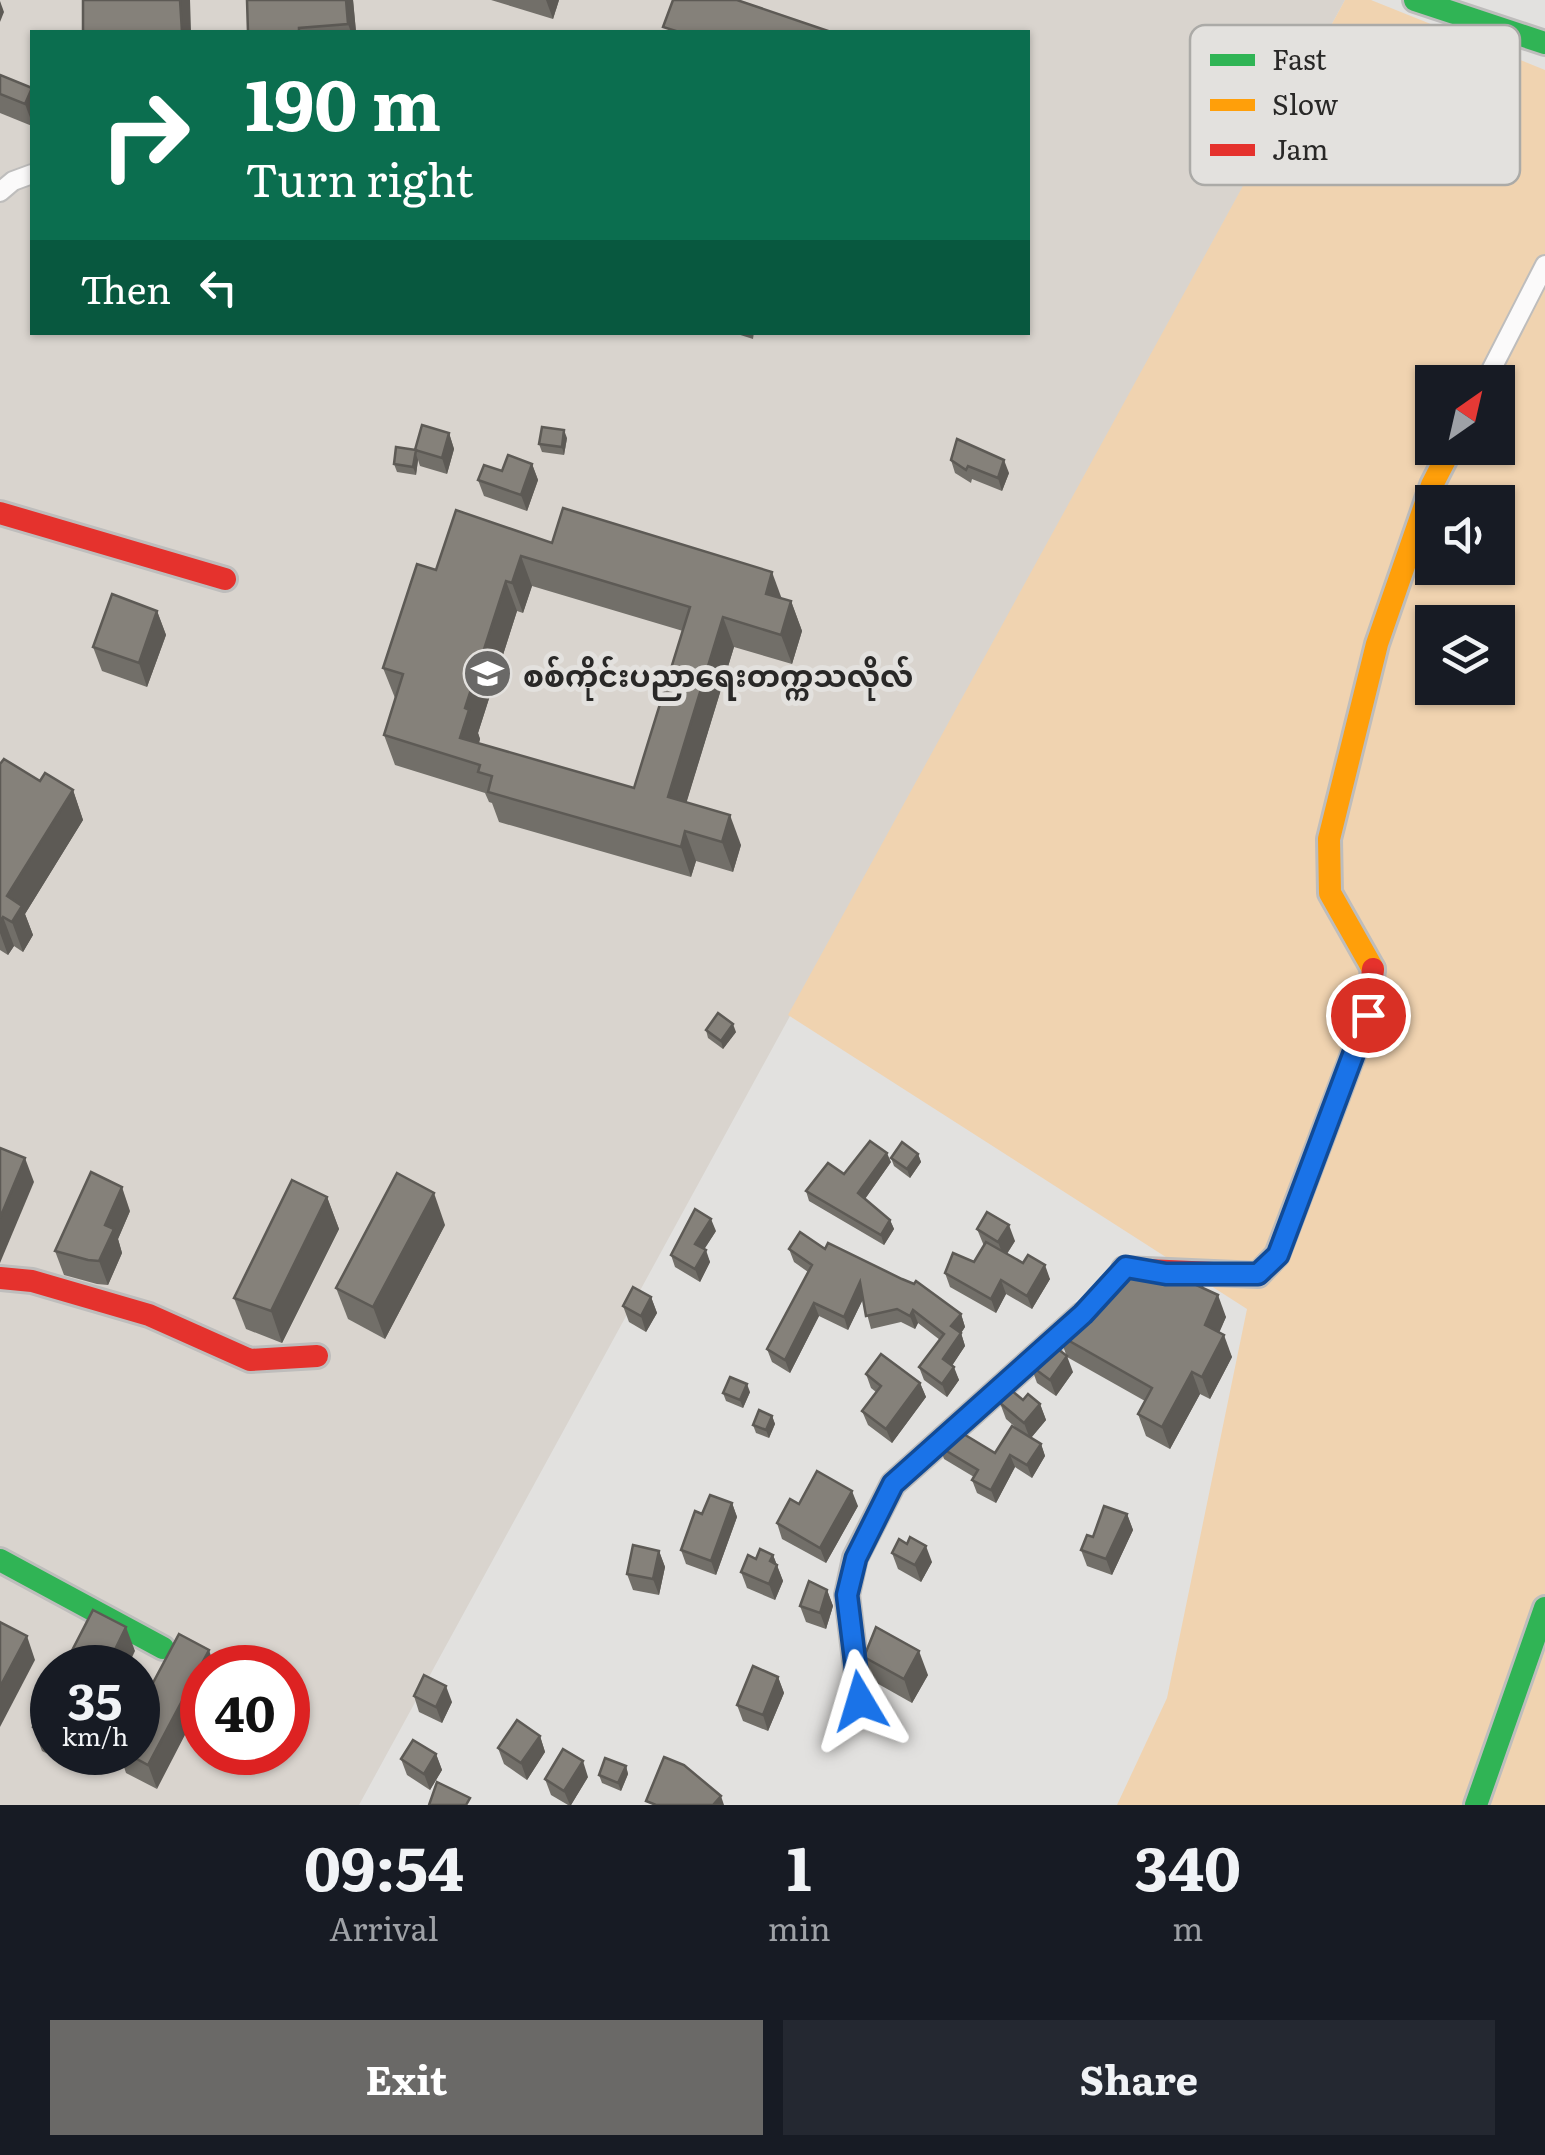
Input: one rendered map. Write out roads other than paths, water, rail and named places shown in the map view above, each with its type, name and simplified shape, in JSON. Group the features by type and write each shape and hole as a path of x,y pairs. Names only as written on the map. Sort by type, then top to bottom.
{"street":[{"path":"1415,0 1491,25"},
{"path":"1520,35 1545,43"},
{"path":"0,192 12,181 30,175"},
{"path":"1494,365 1545,265"},
{"path":"860,1701 847,1595 856,1558 893,1484 1100,1296 1126,1267 1166,1274 1258,1274 1278,1255 1368,1015 1373,970 1330,893 1328,839 1377,644 1432,486 1443,465"},
{"path":"0,513 226,579"},
{"path":"0,1278 32,1282 149,1314 250,1360 317,1356"},
{"path":"0,1560 163,1648"},
{"path":"1476,1805 1545,1608"}],"place":[{"name":"စစ်ကိုင်းပညာရေးတက္ကသလိုလ်","path":"488,674"}]}
